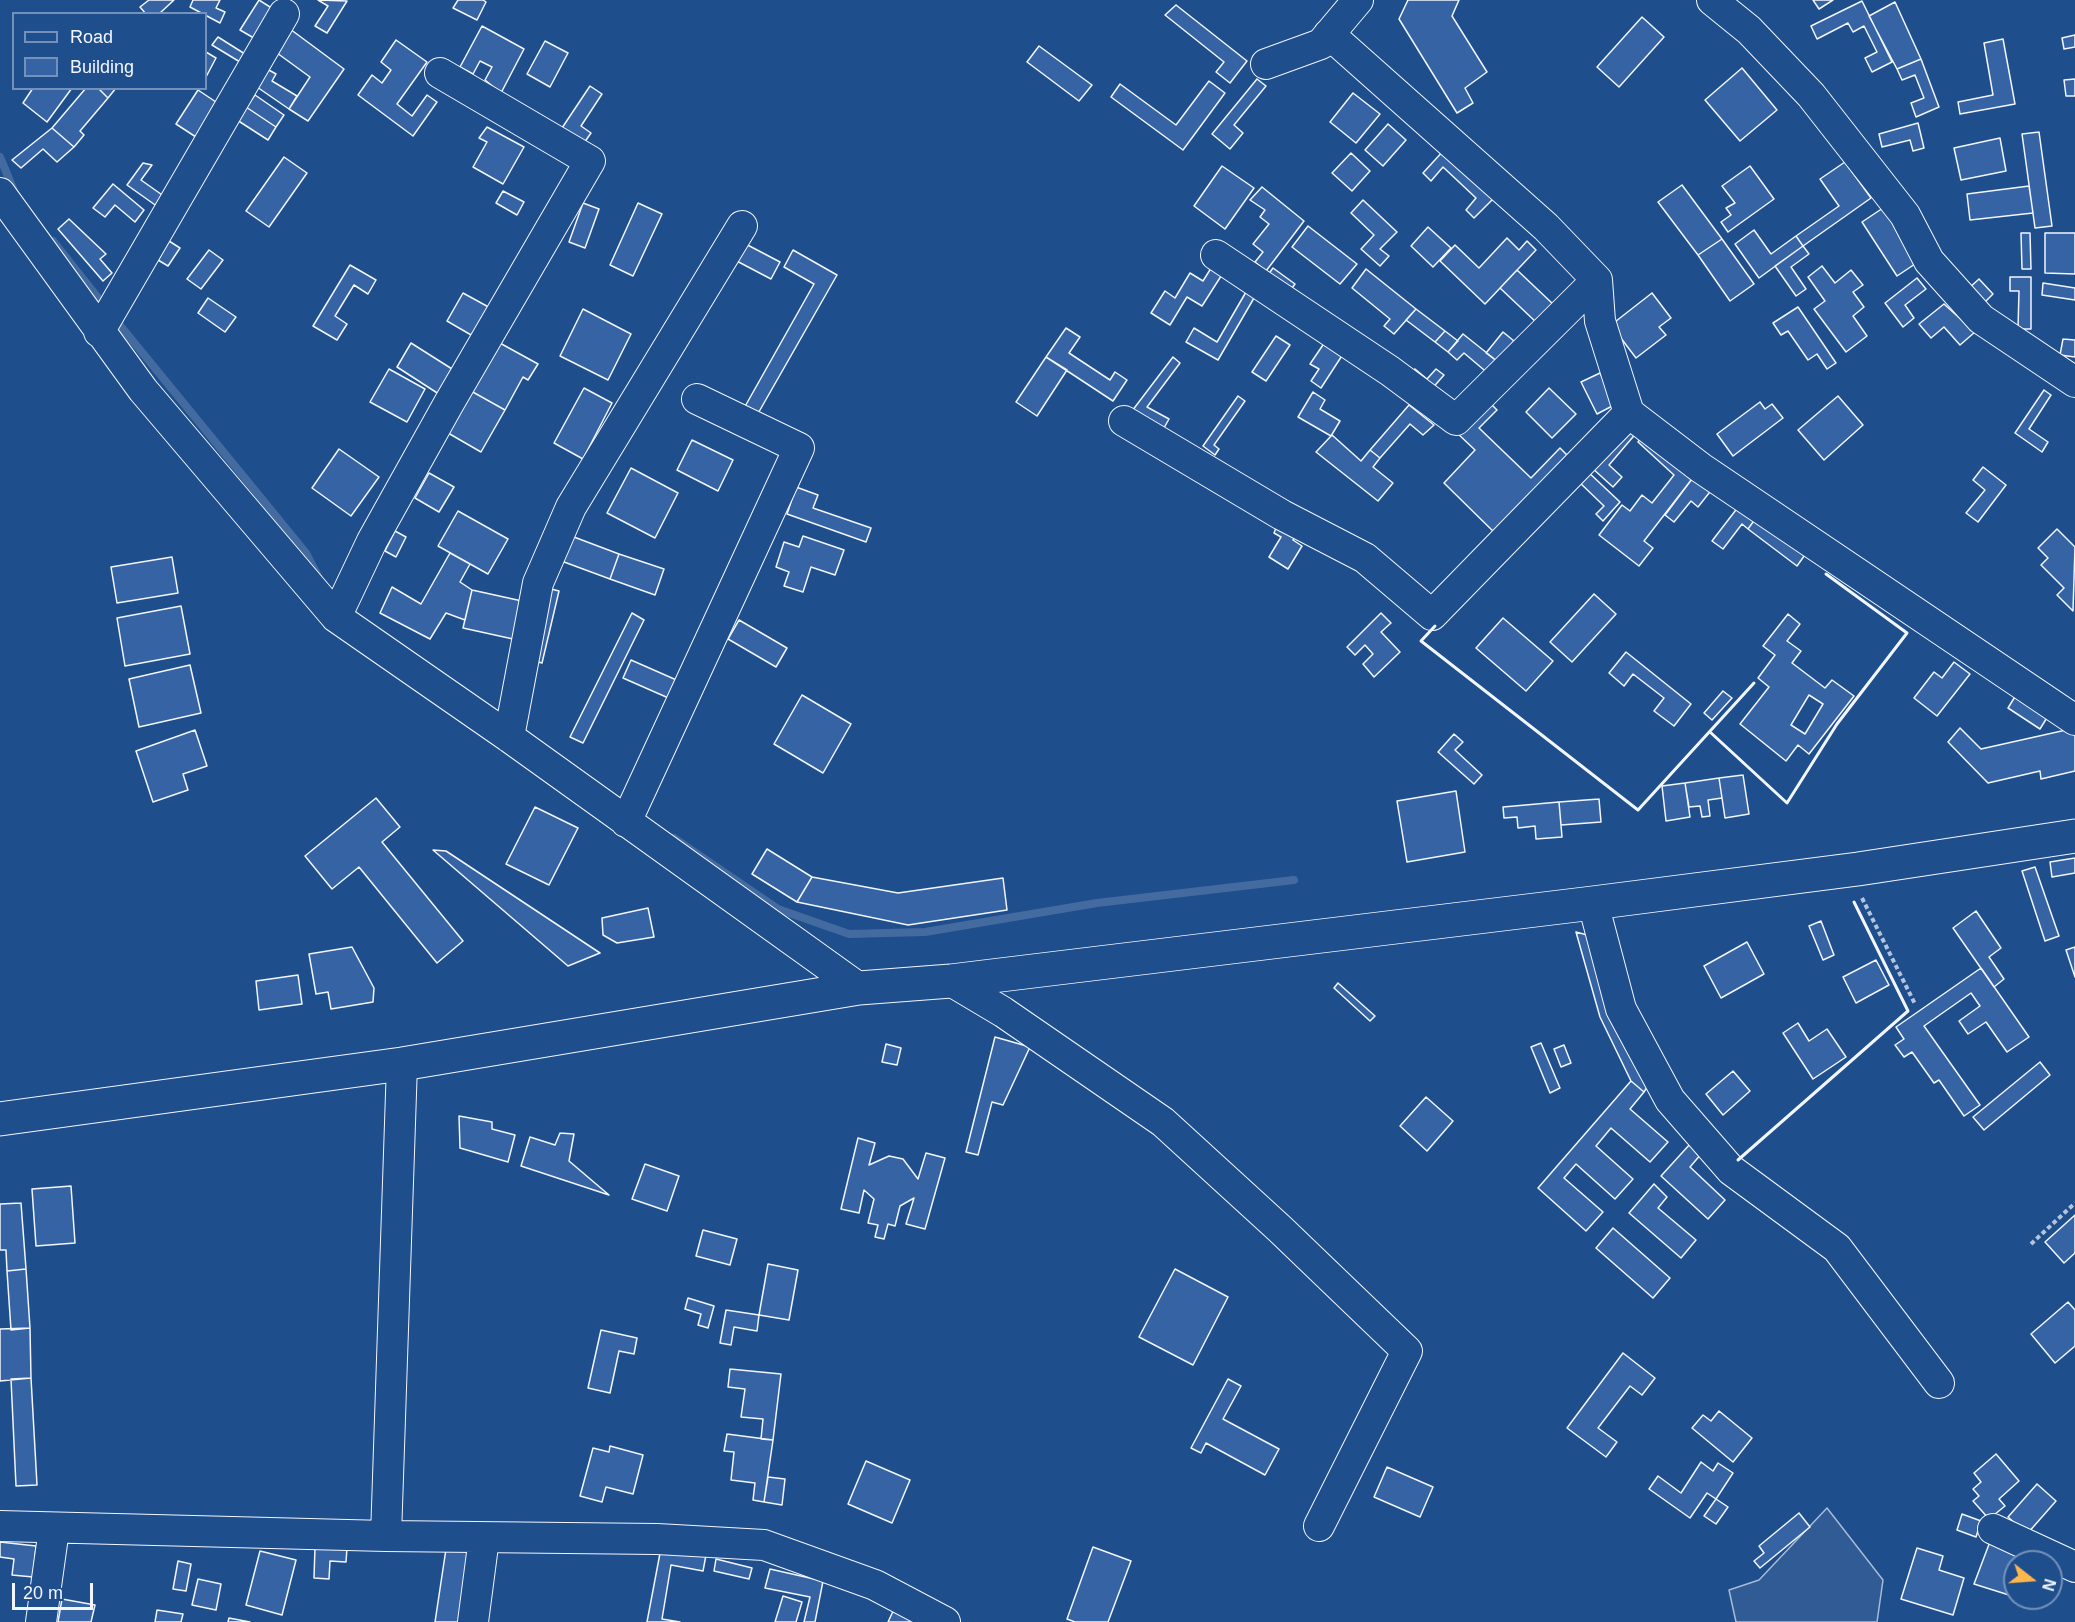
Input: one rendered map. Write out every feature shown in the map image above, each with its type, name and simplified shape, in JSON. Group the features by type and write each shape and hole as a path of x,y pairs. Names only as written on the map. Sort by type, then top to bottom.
{"highway":[{"path":"0,1119 402,1064 859,988 951,981 1593,903 1858,869 2075,836"}],"street":[{"path":"1266,64 1321,44 1358,0"},
{"path":"1712,0 1749,30 1811,96 1905,215 1929,261 1981,319 2075,382"},
{"path":"99,332 284,14"},
{"path":"1329,34 1546,227 1597,280 1600,321 1629,413 1701,468 2075,720"},
{"path":"336,617 372,541 591,161 440,73"},
{"path":"0,193 143,390 336,617 509,737 859,988"},
{"path":"509,737 538,583 571,507 742,226"},
{"path":"1216,255 1390,371 1456,420 1597,280"},
{"path":"626,822 799,448 697,399"},
{"path":"1124,421 1282,515 1365,558 1432,615 1629,413"},
{"path":"1593,903 1622,1009 1670,1100 1731,1170 1837,1248 1939,1383"},
{"path":"951,981 1003,1012 1163,1122 1280,1229 1407,1351 1319,1526"},
{"path":"386,1536 402,1064"},
{"path":"0,1526 484,1538 657,1539 764,1545 875,1585 945,1622"},
{"path":"1993,1528 2075,1567"},
{"path":"41,1622 54,1529"},
{"path":"472,1622 484,1538"}],"path":[{"path":"1858,869 1862,899 1915,1004"},
{"path":"2031,1244 2075,1203"}],"shaded area":[{"path":"1827,1508 1883,1580 1877,1622 1736,1622 1729,1590 1759,1580"}],"building":[{"path":"149,0 174,0 161,12 144,12 140,7"},
{"path":"193,0 220,0 216,8 225,12 220,23 207,16 207,12 199,12 190,7"},
{"path":"259,0 278,12 259,41 240,30"},
{"path":"318,0 347,1 327,33 315,26 328,6"},
{"path":"458,0 486,2 477,20 453,8"},
{"path":"1408,0 1459,0 1452,16 1487,72 1465,88 1473,103 1457,113 1399,19"},
{"path":"1813,0 1833,0 1819,9"},
{"path":"1862,1 1892,62 1872,72 1865,58 1877,52 1864,26 1853,32 1848,23 1817,39 1811,26"},
{"path":"1895,2 1921,59 1897,69 1869,16"},
{"path":"1176,5 1247,61 1230,83 1216,72 1224,62 1165,15"},
{"path":"1642,17 1664,37 1619,87 1597,67"},
{"path":"482,26 524,49 501,93 485,80 492,67 480,61 473,74 460,67"},
{"path":"290,29 344,69 308,121 289,109 310,77 277,53"},
{"path":"2075,35 2075,47 2064,49 2062,38"},
{"path":"218,37 245,54 240,62 212,45"},
{"path":"2003,39 2015,104 1960,114 1958,102 1993,95 1984,43"},
{"path":"396,40 427,62 397,104 412,116 427,95 437,102 413,136 358,95 372,75 382,83 391,70 381,62"},
{"path":"545,41 568,53 550,87 527,74"},
{"path":"1039,46 1092,85 1079,101 1027,62"},
{"path":"207,53 216,58 207,75"},
{"path":"1921,59 1939,107 1916,117 1911,103 1924,98 1915,75 1902,80 1897,69"},
{"path":"1742,68 1777,110 1740,141 1705,100"},
{"path":"267,69 276,74 272,81 297,96 289,109 257,87"},
{"path":"1257,79 1266,86 1234,125 1243,133 1230,149 1212,134"},
{"path":"2075,79 2075,96 2066,96 2064,80"},
{"path":"1209,81 1225,93 1183,150 1111,97 1120,84 1176,125"},
{"path":"590,86 602,94 581,126 591,133 582,146 560,131"},
{"path":"32,90 71,90 47,122 23,103"},
{"path":"84,90 100,90 108,98 80,131 84,135 74,147 52,128"},
{"path":"100,90 114,90 108,98"},
{"path":"198,90 222,106 199,139 176,124"},
{"path":"1353,93 1380,114 1356,143 1330,122"},
{"path":"255,95 284,115 276,127 246,107"},
{"path":"246,107 276,127 268,140 237,120"},
{"path":"1918,123 1924,148 1913,151 1910,140 1882,147 1879,134"},
{"path":"1388,124 1406,140 1383,166 1365,150"},
{"path":"487,127 524,147 503,184 473,167 487,142 479,138"},
{"path":"52,128 74,147 57,162 43,149 21,168 12,160"},
{"path":"2039,132 2052,226 2035,228 2022,134"},
{"path":"2000,138 2006,171 1961,180 1954,148"},
{"path":"1445,149 1496,196 1474,218 1466,210 1476,198 1443,167 1431,181 1423,173"},
{"path":"1351,153 1370,171 1352,191 1332,173"},
{"path":"284,157 307,173 269,227 246,211"},
{"path":"1845,162 1871,198 1803,246 1796,236 1839,206 1820,179"},
{"path":"143,163 152,165 141,180 165,197 158,207 127,185"},
{"path":"1222,166 1254,188 1225,229 1194,206"},
{"path":"1750,166 1774,199 1728,232 1721,222 1731,215 1726,208 1735,203 1722,186"},
{"path":"113,184 144,210 135,222 115,205 105,217 93,208"},
{"path":"1682,185 1722,239 1698,255 1658,202"},
{"path":"2029,186 2033,213 1970,220 1967,194"},
{"path":"1262,187 1304,221 1266,271 1255,262 1263,252 1253,244 1269,224 1260,217 1265,210 1250,200"},
{"path":"503,191 524,202 517,215 496,203"},
{"path":"1363,200 1397,232 1380,249 1389,256 1380,266 1361,249 1374,235 1351,213"},
{"path":"583,203 599,209 585,248 569,242"},
{"path":"638,203 662,214 633,276 610,265"},
{"path":"1883,208 1918,262 1897,276 1862,222"},
{"path":"69,219 106,254 100,259 112,273 103,281 58,229"},
{"path":"1308,226 1357,264 1340,284 1292,247"},
{"path":"1428,227 1451,248 1433,267 1411,246"},
{"path":"1754,230 1771,254 1796,236 1803,246 1759,278 1735,244"},
{"path":"2021,233 2030,233 2031,269 2022,269"},
{"path":"2045,233 2075,233 2075,274 2045,273"},
{"path":"1507,238 1519,250 1527,241 1536,250 1485,304 1440,261 1455,245 1479,268"},
{"path":"1722,239 1754,284 1730,301 1698,255"},
{"path":"169,241 180,248 168,266 158,260"},
{"path":"740,241 780,262 771,279 731,258"},
{"path":"1803,246 1809,254 1791,267 1806,289 1796,296 1775,266"},
{"path":"209,250 223,260 201,289 187,279"},
{"path":"793,250 837,275 756,417 743,410 814,284 784,267"},
{"path":"350,265 376,280 368,294 354,285 335,316 347,324 337,340 313,326"},
{"path":"1213,265 1223,273 1202,306 1187,297 1170,325 1151,313 1165,291 1175,298 1190,273 1203,281"},
{"path":"1822,266 1835,283 1851,270 1863,285 1853,292 1864,307 1853,316 1867,336 1846,352 1814,309 1825,301 1808,277"},
{"path":"1273,268 1295,284 1287,295 1265,279"},
{"path":"1366,269 1416,309 1394,334 1384,326 1390,319 1352,288"},
{"path":"1517,270 1554,305 1537,323 1500,288"},
{"path":"2010,277 2031,277 2031,329 2018,329 2019,291 2010,291"},
{"path":"1917,278 1926,289 1905,305 1914,318 1903,327 1885,303"},
{"path":"1979,279 1993,294 1983,304 1968,289"},
{"path":"2043,283 2075,288 2075,300 2042,295"},
{"path":"1246,292 1254,298 1218,360 1186,342 1194,328 1217,342"},
{"path":"463,293 494,310 478,339 447,321"},
{"path":"1652,293 1671,318 1659,327 1666,335 1636,358 1611,325"},
{"path":"208,298 236,317 225,332 198,313"},
{"path":"1944,304 1975,332 1960,345 1944,327 1931,338 1919,324"},
{"path":"1798,307 1836,363 1827,369 1817,354 1808,360 1788,331 1781,335 1773,323"},
{"path":"583,309 631,334 608,380 560,356"},
{"path":"1416,309 1445,331 1435,342 1406,320"},
{"path":"1066,328 1080,337 1069,353 1110,380 1115,372 1127,380 1113,401 1046,357"},
{"path":"1445,331 1458,341 1448,352 1435,342"},
{"path":"1503,332 1514,341 1498,362 1486,353"},
{"path":"1463,334 1502,365 1490,375 1464,353 1457,360 1448,352"},
{"path":"1276,336 1290,345 1266,381 1252,372"},
{"path":"1327,339 1345,351 1321,388 1311,381 1319,369 1310,364"},
{"path":"2063,339 2075,340 2075,357 2060,355"},
{"path":"498,342 538,364 528,380 523,377 505,410 471,391"},
{"path":"411,343 460,374 445,398 397,367"},
{"path":"1046,357 1067,370 1037,416 1016,402"},
{"path":"1173,357 1180,363 1147,407 1169,419 1160,435 1129,415"},
{"path":"389,369 425,389 407,422 370,402"},
{"path":"1415,369 1427,379 1436,369 1444,375 1430,391 1409,376"},
{"path":"1600,373 1616,404 1597,414 1581,382"},
{"path":"584,388 612,403 583,459 554,443"},
{"path":"1549,388 1576,414 1552,438 1526,412"},
{"path":"2044,390 2051,395 2029,429 2048,442 2042,452 2015,433"},
{"path":"471,391 505,410 481,452 448,433"},
{"path":"1313,392 1325,400 1320,409 1340,421 1331,436 1298,417"},
{"path":"1238,396 1245,401 1214,445 1219,449 1215,455 1203,446"},
{"path":"1838,396 1863,425 1824,460 1798,430"},
{"path":"1487,400 1497,410 1479,428 1531,478 1560,448 1573,461 1499,537 1444,483 1475,450 1456,432"},
{"path":"1760,402 1765,409 1772,404 1783,418 1733,456 1717,434"},
{"path":"1409,405 1434,425 1423,435 1410,424 1380,458 1370,450"},
{"path":"1630,423 1638,431 1609,465 1622,477 1613,487 1591,467"},
{"path":"1646,431 1695,475 1644,541 1653,548 1639,566 1599,535 1622,505 1630,511 1642,495 1652,503 1674,475 1638,442"},
{"path":"1332,435 1361,461 1370,450 1380,458 1373,467 1393,483 1378,501 1316,452"},
{"path":"692,440 733,460 718,491 677,470"},
{"path":"339,449 379,477 351,516 312,488"},
{"path":"1983,467 2006,485 1978,522 1966,513 1985,490 1973,480"},
{"path":"631,468 678,493 655,538 607,513"},
{"path":"1586,470 1620,502 1603,521 1596,514 1604,506 1577,480"},
{"path":"429,473 454,487 439,512 415,498"},
{"path":"1695,475 1713,488 1698,507 1691,501 1674,522 1665,515"},
{"path":"796,487 818,495 813,508 871,528 866,542 787,514"},
{"path":"1742,502 1758,515 1748,529 1742,524 1723,549 1712,541"},
{"path":"458,511 508,539 488,574 438,546"},
{"path":"1758,515 1807,552 1797,566 1748,529"},
{"path":"1278,523 1297,534 1293,540 1302,546 1288,569 1269,557 1281,537 1274,533"},
{"path":"2057,529 2075,547 2073,611 2057,595 2064,588 2041,565 2048,558 2038,548"},
{"path":"395,531 406,537 396,557 385,551"},
{"path":"566,534 619,554 610,579 556,559"},
{"path":"803,536 844,550 835,575 811,567 803,592 784,586 789,572 776,567 784,542 799,547"},
{"path":"450,553 470,564 460,582 472,590 465,620 446,613 430,639 380,613 392,587 421,604"},
{"path":"619,554 664,569 655,595 610,579"},
{"path":"172,557 178,593 117,603 111,567"},
{"path":"547,588 559,591 542,663 530,660"},
{"path":"472,590 522,601 513,639 463,628"},
{"path":"1594,594 1616,614 1572,662 1550,642"},
{"path":"181,606 190,654 125,666 117,618"},
{"path":"632,613 644,620 583,743 570,737"},
{"path":"1381,613 1391,623 1381,632 1400,652 1374,677 1363,664 1373,654 1365,645 1355,655 1347,647"},
{"path":"1788,614 1800,624 1787,641 1801,651 1792,663 1825,688 1832,680 1854,696 1809,754 1798,745 1786,761 1740,724 1769,687 1758,678 1775,655 1763,646","holes":["1809,695 1823,704 1805,734 1791,725"]},
{"path":"1503,618 1553,661 1526,691 1476,648"},
{"path":"739,620 787,648 776,667 728,639"},
{"path":"1626,652 1691,704 1674,726 1654,711 1664,698 1633,674 1624,686 1609,673"},
{"path":"631,660 681,682 673,700 623,678"},
{"path":"1954,662 1970,674 1937,716 1914,698 1934,672 1942,678"},
{"path":"190,665 201,713 139,727 129,679"},
{"path":"1723,691 1732,698 1712,720 1704,713"},
{"path":"802,695 851,724 823,773 774,744"},
{"path":"2016,695 2048,716 2040,729 2008,708"},
{"path":"1960,728 1981,749 2075,728 2075,771 2041,779 2040,771 1988,783 1948,742"},
{"path":"195,730 207,766 183,774 188,790 153,802 136,751"},
{"path":"1454,734 1463,742 1455,750 1482,775 1474,784 1438,752"},
{"path":"1743,775 1749,814 1725,818 1719,778"},
{"path":"1719,778 1722,798 1708,800 1710,816 1702,817 1700,806 1689,807 1685,783"},
{"path":"1685,783 1690,817 1666,821 1662,786"},
{"path":"1456,791 1465,852 1407,862 1397,801"},
{"path":"376,798 400,827 382,842 463,941 437,963 359,867 332,889 305,856"},
{"path":"1599,799 1601,822 1561,825 1559,802"},
{"path":"1559,802 1562,837 1536,839 1535,826 1518,828 1517,817 1504,818 1503,807"},
{"path":"535,807 578,828 549,885 506,864"},
{"path":"767,849 812,877 797,902 752,874"},
{"path":"433,850 446,851 600,953 568,966"},
{"path":"2075,858 2075,873 2052,877 2050,862"},
{"path":"2035,867 2059,936 2045,941 2022,871"},
{"path":"812,877 898,893 1003,878 1007,910 908,925 797,902"},
{"path":"648,908 654,937 617,943 603,935 602,918"},
{"path":"1976,911 2001,948 1989,957 2004,979 1994,987 1953,928"},
{"path":"1821,921 1834,955 1823,960 1809,926"},
{"path":"1576,932 1591,936 1651,1081 1644,1092 1631,1081 1600,1017"},
{"path":"1747,942 1764,974 1721,998 1704,966"},
{"path":"352,947 374,988 373,1002 331,1009 328,992 316,994 309,954"},
{"path":"2075,947 2075,977 2066,950"},
{"path":"1876,960 1889,985 1856,1003 1843,977"},
{"path":"1981,968 2029,1037 2007,1052 1986,1022 1968,1034 1959,1021 1980,1006 1971,993 1924,1026 1980,1105 1964,1116 1939,1080 1934,1083 1912,1052 1904,1057 1895,1045 1904,1039 1896,1027"},
{"path":"298,975 302,1004 259,1010 256,981"},
{"path":"1338,983 1375,1016 1370,1021 1334,988"},
{"path":"1798,1023 1809,1041 1827,1029 1846,1057 1813,1079 1783,1033"},
{"path":"995,1037 1030,1047 1003,1105 992,1102 978,1155 966,1152"},
{"path":"1541,1043 1560,1088 1550,1093 1531,1047"},
{"path":"886,1044 901,1048 897,1065 882,1062"},
{"path":"1564,1045 1571,1063 1561,1067 1554,1049"},
{"path":"2040,1062 2050,1075 1984,1130 1973,1117"},
{"path":"1733,1071 1750,1091 1723,1115 1706,1094"},
{"path":"1631,1081 1644,1092 1630,1109 1668,1142 1650,1162 1611,1128 1596,1146 1633,1179 1615,1199 1576,1164 1564,1178 1603,1212 1586,1231 1538,1188"},
{"path":"1426,1097 1453,1121 1427,1151 1400,1126"},
{"path":"459,1116 492,1122 492,1129 515,1135 508,1162 460,1148"},
{"path":"560,1133 574,1134 569,1161 609,1195 521,1166 530,1137 555,1145"},
{"path":"858,1138 875,1143 869,1165 889,1156 903,1159 918,1179 926,1153 945,1158 925,1229 906,1224 914,1198 900,1206 895,1226 888,1224 884,1239 875,1237 878,1225 868,1223 874,1199 864,1190 859,1213 841,1209"},
{"path":"1691,1143 1702,1153 1690,1167 1725,1200 1708,1219 1661,1176"},
{"path":"645,1164 679,1176 667,1211 632,1199"},
{"path":"1654,1184 1667,1197 1658,1208 1696,1240 1681,1258 1629,1213"},
{"path":"71,1186 75,1243 36,1246 32,1189"},
{"path":"21,1203 26,1269 7,1271 6,1250 0,1250 0,1204"},
{"path":"2075,1215 2075,1253 2064,1263 2045,1242"},
{"path":"1613,1228 1670,1278 1653,1298 1596,1248"},
{"path":"703,1230 737,1239 730,1265 696,1256"},
{"path":"768,1264 798,1270 789,1320 759,1315"},
{"path":"26,1269 30,1328 11,1330 7,1271"},
{"path":"1175,1269 1228,1297 1193,1365 1139,1337"},
{"path":"688,1298 714,1306 708,1328 698,1325 701,1314 685,1309"},
{"path":"2068,1302 2075,1310 2075,1346 2055,1363 2031,1334"},
{"path":"726,1310 759,1315 757,1331 734,1327 731,1345 720,1343"},
{"path":"30,1328 31,1378 0,1381 0,1329"},
{"path":"601,1330 637,1338 634,1354 619,1351 610,1393 588,1388"},
{"path":"1623,1353 1655,1378 1642,1395 1630,1386 1598,1428 1617,1442 1606,1457 1567,1428"},
{"path":"730,1369 781,1374 773,1440 761,1439 763,1419 741,1417 745,1389 728,1387"},
{"path":"31,1378 37,1485 16,1486 11,1379"},
{"path":"1228,1379 1241,1386 1223,1419 1279,1449 1265,1475 1206,1443 1201,1453 1191,1448"},
{"path":"1719,1411 1752,1438 1733,1462 1692,1428 1703,1415 1711,1421"},
{"path":"727,1434 773,1440 764,1502 753,1500 755,1483 731,1480 734,1452 724,1451"},
{"path":"610,1446 643,1455 633,1494 606,1487 602,1502 580,1496 593,1448 609,1452"},
{"path":"1996,1454 2019,1481 1999,1499 2005,1506 1989,1519 1973,1501 1979,1496 1973,1489 1981,1482 1974,1473"},
{"path":"866,1461 910,1480 892,1523 848,1504"},
{"path":"1701,1462 1713,1471 1718,1463 1733,1473 1716,1499 1707,1493 1690,1518 1649,1489 1658,1476 1681,1493"},
{"path":"1387,1467 1433,1487 1420,1517 1374,1497"},
{"path":"768,1477 785,1479 782,1505 764,1502"},
{"path":"2037,1484 2056,1501 2027,1534 2008,1517"},
{"path":"1716,1499 1728,1507 1716,1524 1704,1516"},
{"path":"1799,1513 1810,1527 1760,1568 1754,1561 1764,1553 1759,1546"},
{"path":"1962,1514 1981,1521 1976,1537 1957,1530"},
{"path":"1991,1539 2013,1550 2003,1550 2003,1593 1974,1584"},
{"path":"0,1542 36,1546 33,1577 12,1575 14,1559 0,1557"},
{"path":"315,1547 347,1548 346,1562 330,1561 329,1579 314,1578"},
{"path":"1093,1547 1131,1561 1108,1622 1075,1622 1067,1619"},
{"path":"661,1548 706,1555 703,1571 671,1565 662,1619 680,1622 647,1622"},
{"path":"1917,1548 1943,1556 1939,1570 1964,1578 1953,1615 1901,1599"},
{"path":"446,1549 474,1553 463,1622 435,1622"},
{"path":"260,1551 296,1560 282,1615 246,1605"},
{"path":"716,1559 752,1568 749,1579 714,1571"},
{"path":"178,1561 191,1564 186,1591 173,1589"},
{"path":"770,1569 823,1581 815,1622 804,1622 810,1597 765,1588"},
{"path":"198,1579 221,1584 216,1610 192,1605"},
{"path":"783,1596 802,1602 796,1622 775,1622"},
{"path":"62,1599 95,1605 91,1622 58,1622"},
{"path":"895,1607 924,1622 888,1622"},
{"path":"157,1610 183,1614 181,1622 155,1622"},
{"path":"229,1618 250,1622 228,1622"}],"waterway":[{"path":"0,157 15,193"},
{"path":"53,241 106,308"},
{"path":"114,318 306,553 318,576"},
{"path":"674,838 778,909 849,934 925,932 1097,903 1294,880"}],"wall":[{"path":"1710,732 1787,803 1837,724 1907,633 1826,574"},
{"path":"1435,626 1421,641 1638,810 1754,683"},
{"path":"1738,1160 1908,1011 1854,902"}]}
